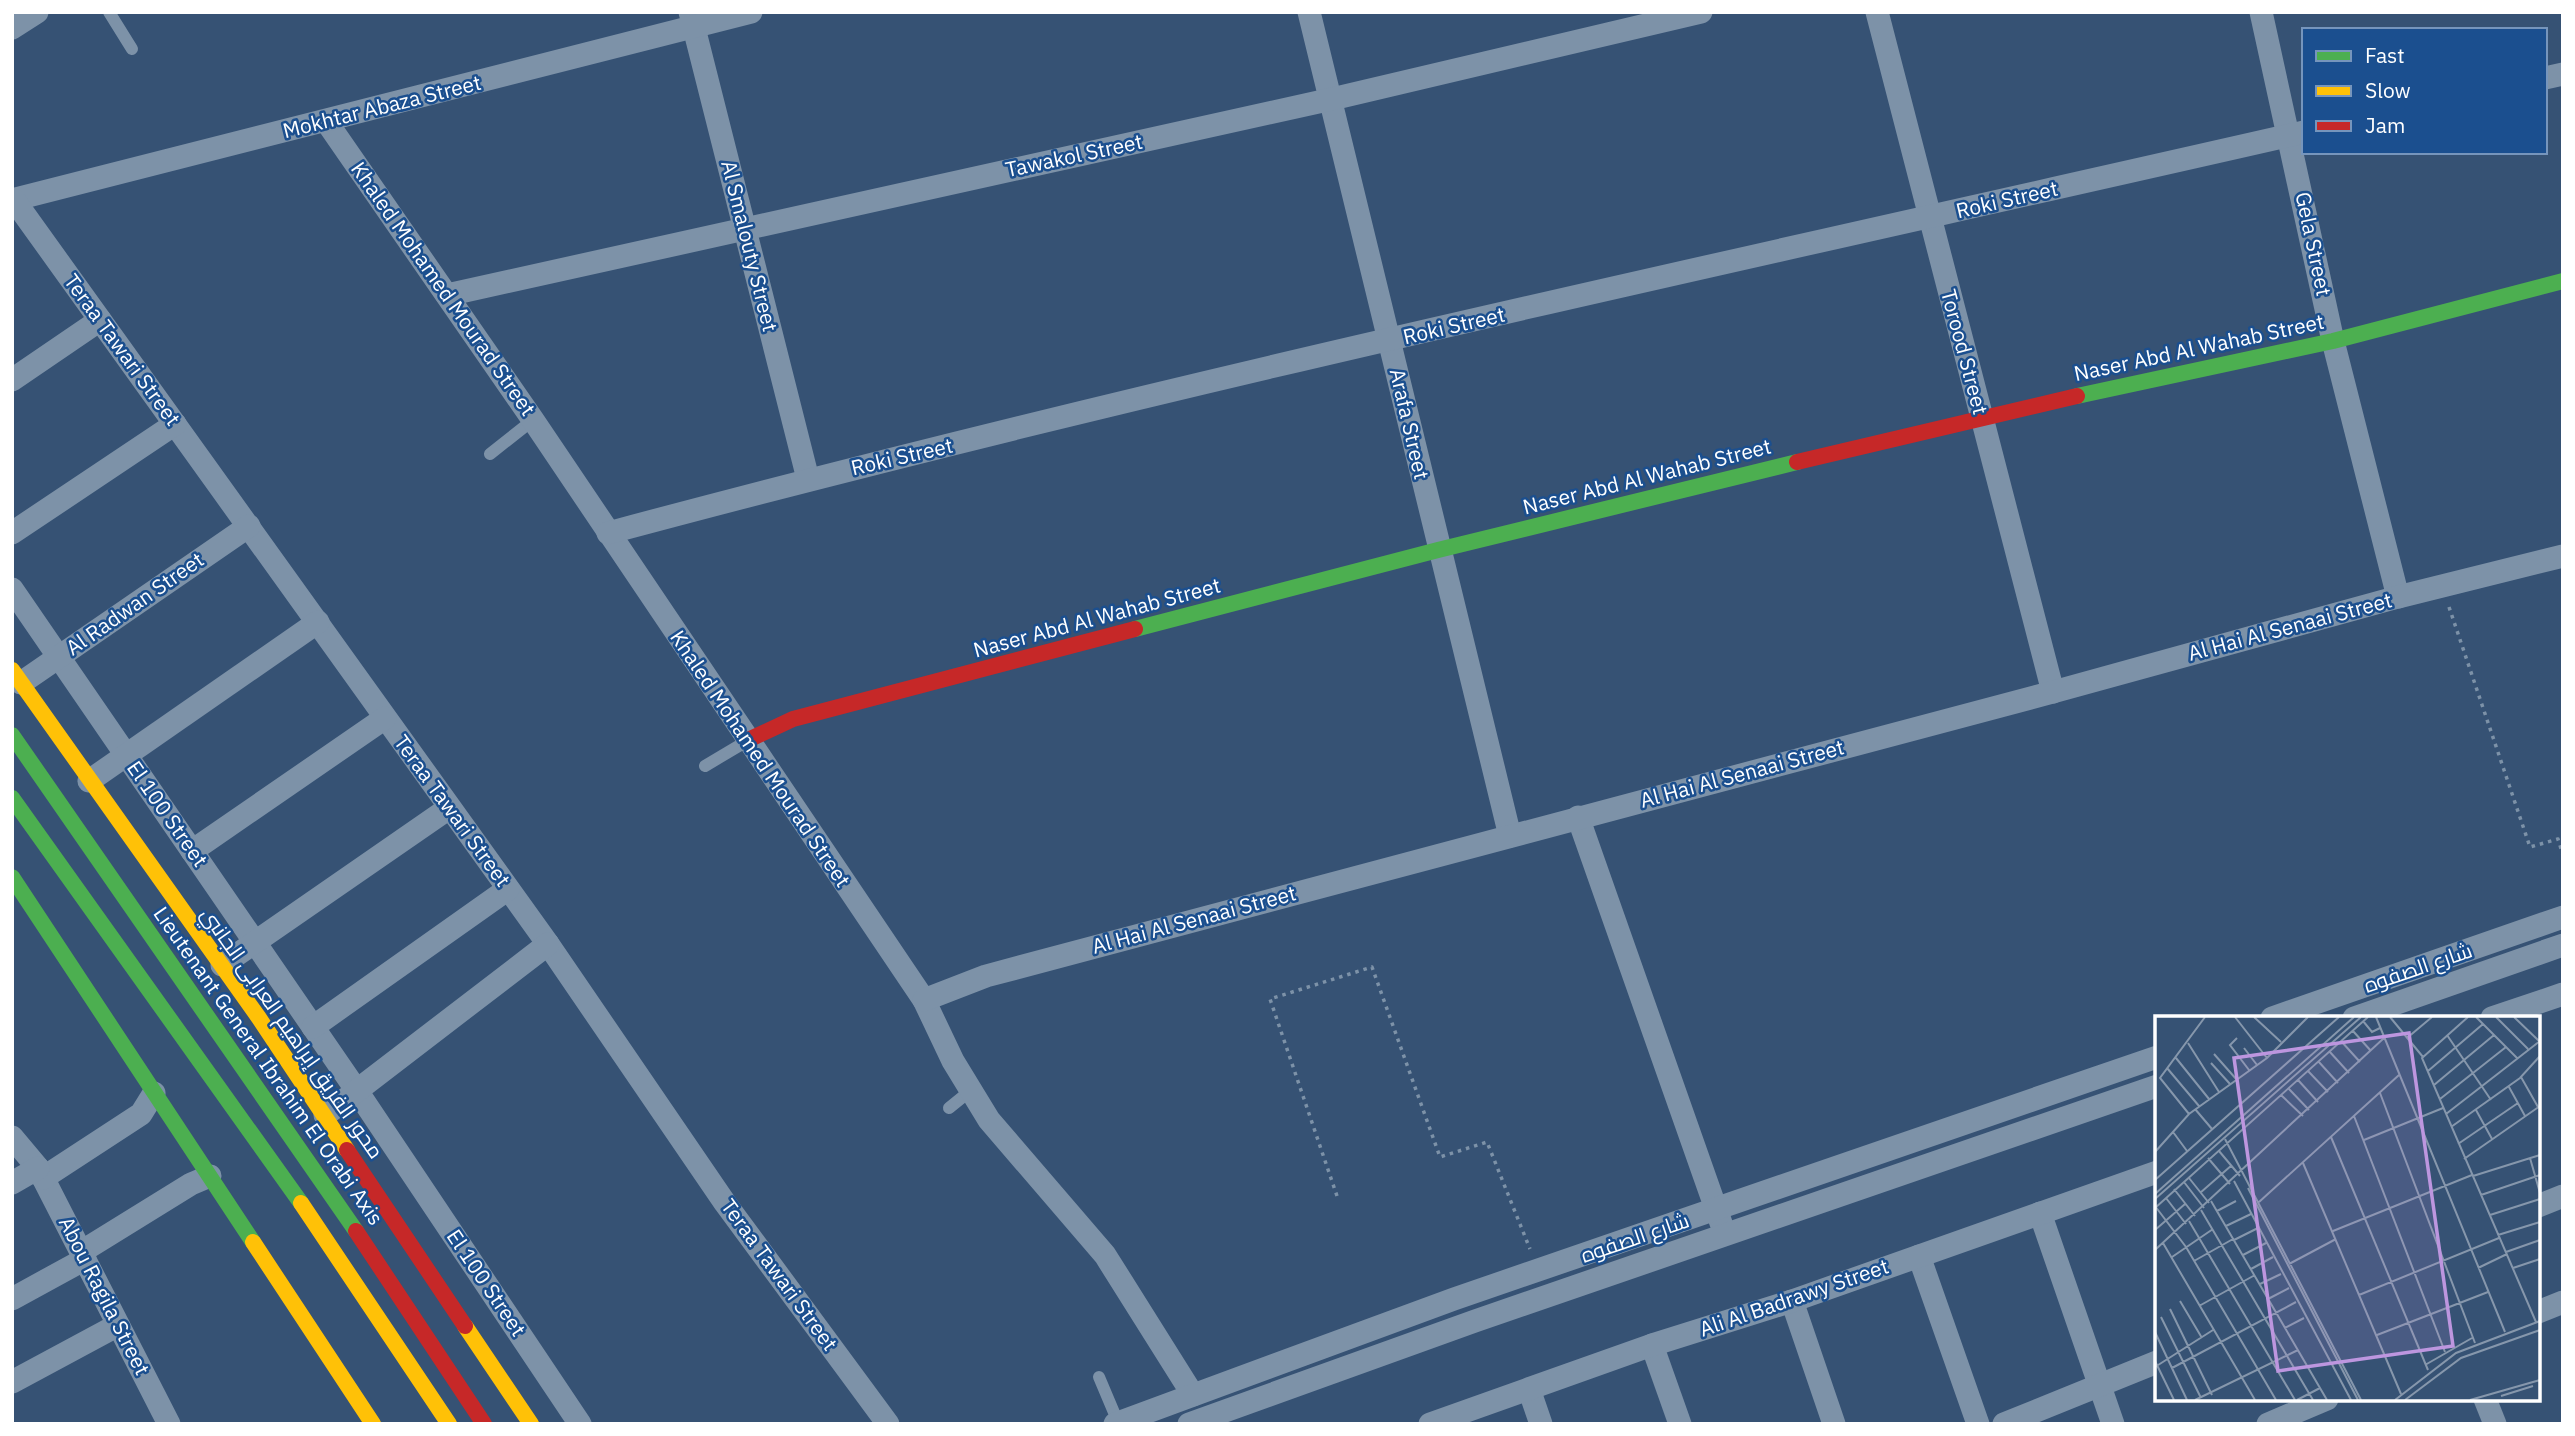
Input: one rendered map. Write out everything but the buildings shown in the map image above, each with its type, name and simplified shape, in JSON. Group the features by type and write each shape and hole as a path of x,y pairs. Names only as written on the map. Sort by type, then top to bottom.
{"street":[{"name":"Mokhtar Abaza Street","path":"13,200 326,121 692,20 751,12"},
{"name":"Arafa Street","path":"1309,12 1438,550 1510,836"},
{"name":"Tawakol Street","path":"447,295 1332,99 1700,12"},
{"name":"Torood Street","path":"1877,12 2053,692"},
{"name":"Gela Street","path":"2261,12 2297,134 2333,341 2398,597"},
{"path":"12,28 33,13"},
{"name":"Al Smalouty Street","path":"692,20 808,479"},
{"name":"Khaled Mohamed Mourad Street","path":"326,121 533,420 924,1000 970,1091 1009,1147 1105,1255 1193,1395"},
{"name":"Roki Street","path":"608,533 808,479 1390,341 2297,134"},
{"name":"Teraa Tawari Street","path":"13,200 548,944 725,1202 888,1424"},
{"name":"Naser Abd Al Wahab Street","path":"748,740 793,719 1438,550 1981,417 2333,341 2563,281"},
{"path":"12,380 100,320"},
{"path":"12,533 175,424"},
{"name":"Al Radwan Street","path":"17,676 59,657 249,526"},
{"name":"Al Hai Al Senaai Street","path":"924,1000 986,976 2053,692 2398,597 2563,556"},
{"name":"El 100 Street","path":"12,589 357,1091 580,1424"},
{"path":"89,781 318,622"},
{"name":"محور الفريق إبراهيم العرابى الجانبي","path":"17,676 259,1018 531,1424"},
{"path":"192,851 385,718"},
{"name":"Lieutenant General Ibrahim El Orabi Axis","path":"12,735 384,1272 484,1424"},
{"path":"12,798 176,1024 360,1287 449,1424"},
{"path":"222,965 449,808"},
{"path":"1578,817 1725,1235"},
{"path":"12,877 373,1424"},
{"path":"313,1027 508,889"},
{"name":"شارع الصفوه","path":"2278,1016 2563,917"},
{"path":"325,1115 548,944"},
{"name":"شارع الصفوه","path":"2360,1016 2563,945"},
{"path":"2498,1016 2563,994"},
{"path":"198,1002 259,1018"},
{"name":"شارع الصفوه","path":"1116,1423 1538,1271 2155,1058"},
{"name":"شارع الصفوه","path":"1189,1424 2155,1087"},
{"path":"12,1183 41,1173 141,1114 154,1093"},
{"name":"Abou Ragila Street","path":"12,1137 41,1173 169,1424"},
{"name":"Ali Al Badrawy Street","path":"1430,1424 1652,1345 1792,1301 2155,1173"},
{"path":"12,1299 83,1256 191,1184 210,1175"},
{"path":"2540,1205 2563,1196"},
{"path":"2040,1213 2113,1424"},
{"path":"1919,1255 1978,1424"},
{"path":"1792,1301 1834,1424"},
{"path":"2540,1311 2563,1301"},
{"path":"12,1382 118,1325"},
{"path":"1652,1345 1680,1424"},
{"path":"2004,1424 2155,1363"},
{"path":"1529,1389 1541,1424"},
{"path":"2268,1424 2322,1401"},
{"path":"2486,1401 2495,1424"}],"lane":[{"path":"109,12 132,49"},
{"path":"490,454 533,420"},
{"path":"705,766 748,740"},
{"path":"949,1108 970,1091"},
{"path":"1099,1377 1116,1423"}],"path":[{"path":"2442,586 2530,847 2558,839 2563,855"},
{"path":"1337,1196 1270,999 1372,967 1440,1157 1487,1142 1538,1271"}],"traffic: fast":[{"path":"2077,396 2333,341 2563,281"},
{"path":"1135,629 1438,550 1797,462"},
{"path":"12,735 356,1231"},
{"path":"12,798 301,1203"},
{"path":"12,877 253,1242"}],"traffic: slow":[{"path":"12,670 259,1018 347,1150"},
{"path":"301,1203 449,1424"},
{"path":"253,1242 373,1424"},
{"path":"465,1326 531,1424"}],"traffic: jam":[{"path":"1797,462 2077,396"},
{"path":"748,740 793,719 1135,629"},
{"path":"347,1150 465,1326"},
{"path":"356,1231 484,1424"}]}
